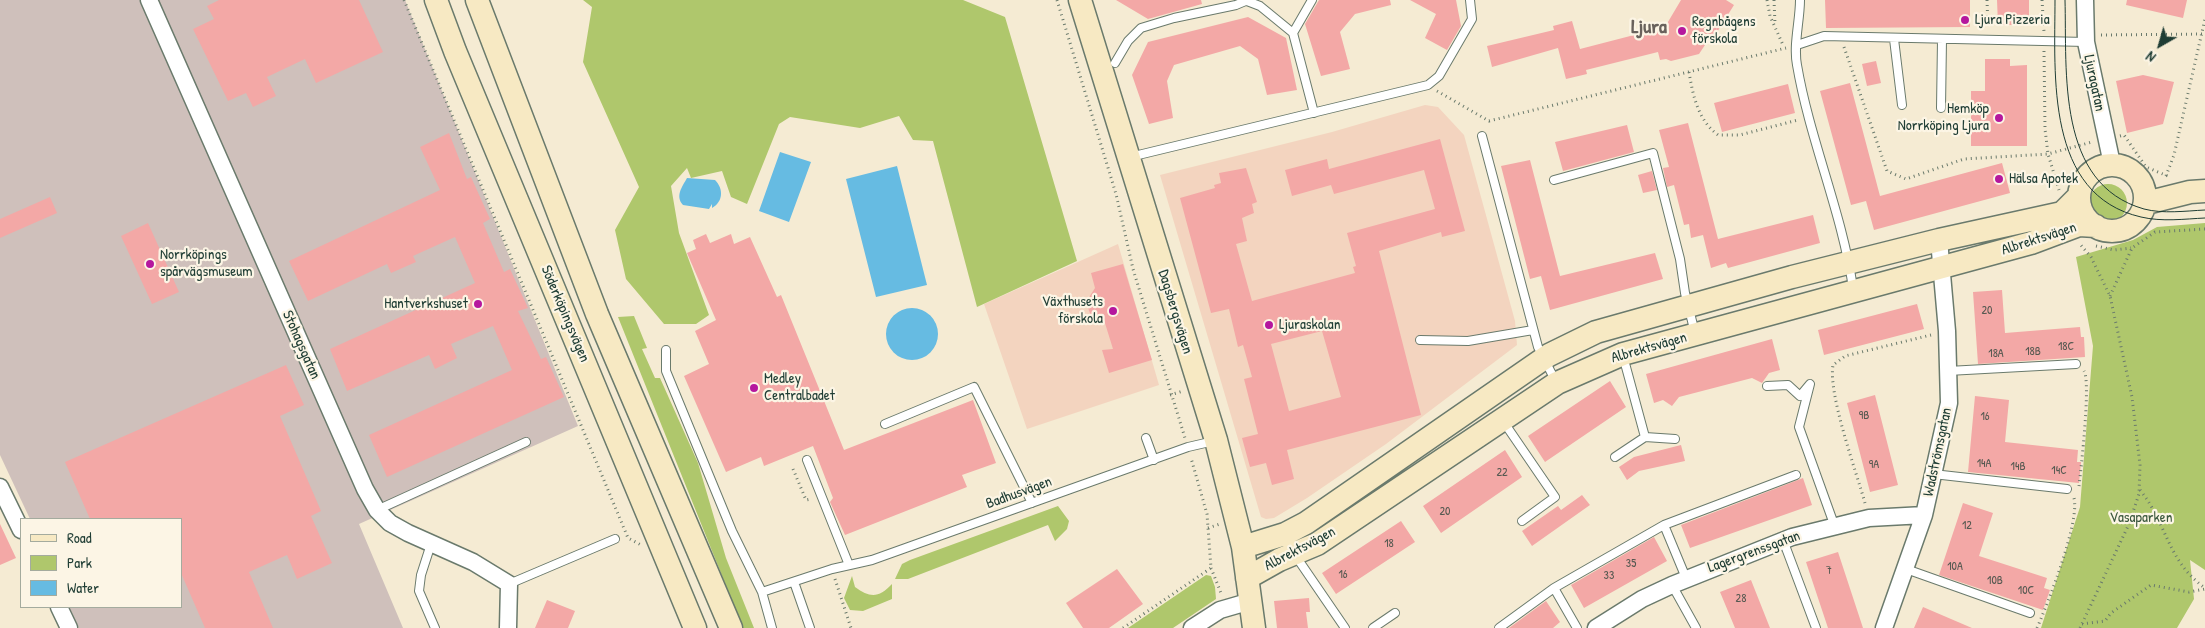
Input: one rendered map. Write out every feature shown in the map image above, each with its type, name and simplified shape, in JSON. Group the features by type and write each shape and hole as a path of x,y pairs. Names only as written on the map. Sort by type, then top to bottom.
{"main road":[{"name":"Söderköpingsvägen","path":"436,0 455,51 695,628"},
{"name":"Söderköpingsvägen","path":"477,0 597,314 731,628"},
{"name":"Dagsbergsvägen","path":"1080,0 1216,440 1243,547 1254,628"},
{"path":"2112,164 2123,166 2140,180 2145,191 2146,203 2140,217 2125,229 2105,230 2096,226 2087,219 2069,197 2091,172 2101,166 2112,164"},
{"path":"2140,180 2197,191"},
{"path":"2146,203 2197,191"},
{"name":"Albrektsvägen","path":"1243,547 1285,534 1306,523 1543,359 1596,332 1849,262 2062,212 2069,197"},
{"name":"Albrektsvägen","path":"1247,578 1317,544 1557,383 1623,354 2031,243 2079,225 2096,226"}],"street":[{"name":"Stohagsgatan","path":"149,0 342,439 378,510 390,523 431,544 473,562 509,584"},
{"name":"Ljuragatan","path":"2085,0 2086,42 2112,164"},
{"name":"Wadströmsgatan","path":"1884,628 1924,515 1949,403 1947,331 1939,240"},
{"path":"0,487 20,528"},
{"name":"Lagergrenssgatan","path":"1596,628 1642,599 1783,540 1869,518 1924,515"},
{"path":"508,628 509,584"},
{"path":"1192,628 1220,610 1251,601"},
{"path":"60,608 70,628"}],"lane":[{"path":"1115,63 1128,41 1141,28 1174,18 1236,5 1247,0 1260,6 1292,33 1314,113"},
{"path":"1292,33 1312,0"},
{"path":"1128,157 1428,85 1439,76 1472,19 1470,0"},
{"path":"1800,0 1796,63 1849,262 1854,291"},
{"path":"1797,45 1824,36 2086,42"},
{"path":"1894,39 1902,105"},
{"path":"1941,108 1942,40"},
{"path":"1482,136 1533,330 1543,359 1557,383"},
{"path":"1554,180 1653,153 1680,259 1685,293 1690,307 1695,334"},
{"path":"1420,340 1468,341 1533,330"},
{"path":"666,350 666,370 732,531 762,592 772,628"},
{"path":"1623,354 1645,437"},
{"path":"1947,371 2076,364"},
{"path":"1767,386 1788,384 1800,396 1810,384 1799,426 1835,527"},
{"path":"885,424 974,387 1032,503"},
{"path":"1502,419 1555,496 1522,521"},
{"path":"1615,457 1645,437 1675,439"},
{"path":"1146,438 1154,460"},
{"name":"Badhusvägen","path":"762,592 832,569 872,560 1188,447 1216,440"},
{"path":"378,510 526,442"},
{"path":"807,460 849,565"},
{"path":"1933,474 2069,489"},
{"path":"1499,628 1554,588 1664,525 1796,475"},
{"path":"1664,525 1679,582 1696,628"},
{"path":"509,584 615,539"},
{"path":"1783,540 1816,628"},
{"path":"431,544 421,575 419,591 435,628"},
{"path":"1287,557 1345,628"},
{"path":"1906,569 2030,613"},
{"path":"794,582 810,628"},
{"path":"1554,588 1577,628"},
{"path":"1373,628 1395,613"}],"path":[{"path":"404,0 628,538 642,545 645,550"},
{"path":"1057,0 1116,194 1133,269 1207,514 1212,568 1123,628"},
{"path":"1767,0 1770,16 1784,48"},
{"path":"1774,0 1775,24"},
{"path":"1987,0 1988,41"},
{"path":"2042,0 2045,129 2048,154 2069,197"},
{"path":"2166,176 2174,154 2205,19"},
{"path":"2086,42 2103,34 2203,34"},
{"path":"1840,36 1887,171 1906,179 1964,159 2048,154"},
{"path":"1428,85 1489,121 1797,45"},
{"path":"1689,72 1694,98 1703,120 1718,135 1740,135 1767,130 1809,116"},
{"path":"2071,245 2078,242 2114,250 2132,248 2155,232 2205,229"},
{"path":"2078,242 2091,257 2110,296 2132,397 2140,465 2139,490 2129,524 2081,626"},
{"path":"2110,296 2132,248"},
{"path":"1869,518 1835,394 1832,375 1833,365 1845,356 1947,331"},
{"path":"2037,628 2070,533 2076,508 2069,489 2079,488 2086,375 2080,365 2076,364"},
{"path":"793,469 806,500 821,496"},
{"path":"2139,490 2148,501 2168,546 2181,565 2205,589"},
{"path":"832,569 851,628"},
{"path":"2081,626 2105,621 2111,613 2151,585 2189,592 2205,589"}],"shaded area":[{"path":"0,0 405,0 578,426 359,524 403,628 79,628 69,608 182,608 182,518 30,518 0,455"},
{"path":"1425,105 1438,107 1464,135 1515,321 1517,345 1386,444 1307,498 1274,518 1266,519 1261,517 1160,175 1332,132"},
{"path":"1118,244 1159,385 1027,429 984,304"}],"green space":[{"path":"583,0 963,0 1005,17 1077,261 977,307 933,141 913,140 899,116 860,128 790,117 779,124 747,204 731,197 722,171 691,178 687,168 671,186 679,233 709,315 696,324 664,324 626,279 615,230 639,187 583,62 592,7"},
{"path":"2108,184 2122,189 2127,203 2122,217 2108,222 2094,217 2089,203 2094,189"},
{"name":"Vasaparken","path":"2205,223 2205,570 2190,560 2194,599 2177,628 2041,628 2080,507 2093,346 2076,257 2133,240 2157,227"},
{"path":"634,316 647,348 642,349 655,378 660,378 698,463 726,558 754,628 743,628 618,317"},
{"path":"1058,506 1069,521 1067,529 1055,541 1048,525 908,579 895,579 902,564 910,560"},
{"path":"1206,575 1211,576 1215,587 1216,599 1173,628 1128,628"},
{"path":"852,576 855,587 870,595 883,592 892,584 892,599 863,611 850,610 844,598"}],"water":[{"path":"780,152 811,162 789,222 759,211"},
{"path":"897,166 927,285 876,297 846,179"},
{"path":"687,178 715,180 721,191 720,199 716,205 712,208 712,204 709,209 683,205 679,195"},
{"path":"907,308 917,308 931,315 938,329 938,339 931,353 917,360 907,360 897,356 890,349 886,339 886,329 890,319 897,312"}],"building":[{"path":"219,0 359,0 383,52 316,83 305,59 267,77 276,96 253,107 246,93 228,101 193,29 214,19 207,6"},
{"path":"1116,0 1201,0 1202,4 1148,19"},
{"path":"1319,0 1390,0 1391,5 1355,14 1340,32 1350,69 1321,76 1305,24"},
{"path":"1410,0 1456,0 1461,26 1447,50 1425,38 1436,14"},
{"name":"Regnbågens förskola","path":"1681,0 1726,0 1734,5 1714,37 1711,36 1699,54 1671,61 1666,59 1660,60 1658,52 1586,70 1587,74 1566,79 1558,48 1492,67 1487,46 1554,30 1553,26 1572,21 1580,49 1665,27"},
{"path":"1825,0 1970,0 1970,27 1826,28"},
{"path":"1997,0 2029,0 2029,25 1998,25"},
{"path":"2127,0 2187,0 2183,18 2126,5"},
{"path":"1248,17 1286,38 1297,90 1267,95 1258,59 1240,46 1174,65 1167,81 1173,118 1149,124 1132,75 1148,42"},
{"name":"Hemköp Norrköping Ljura","path":"1985,59 2010,59 2010,66 2027,65 2027,146 1971,146 1971,91 1985,91"},
{"path":"1876,61 1881,83 1867,86 1862,64"},
{"path":"2143,75 2174,82 2163,124 2127,133 2116,81"},
{"path":"1850,83 1880,196 2002,163 2010,193 1874,230 1866,201 1851,205 1820,91"},
{"path":"1788,84 1795,113 1722,132 1714,103"},
{"path":"1688,123 1718,239 1813,215 1820,243 1728,268 1726,263 1711,268 1703,235 1691,238 1689,224 1684,225 1674,185 1667,187 1663,168 1669,167 1659,130"},
{"path":"1627,125 1634,152 1563,171 1555,142"},
{"name":"Hantverkshuset","path":"449,133 467,179 471,177 490,219 483,223 504,272 510,269 528,308 518,311 541,359 546,357 564,397 387,477 369,435 512,370 493,326 451,344 457,358 435,369 429,355 347,391 330,349 475,283 455,237 413,256 416,262 391,273 387,264 308,301 289,261 440,190 420,147"},
{"name":"Ljuraskolan","path":"1440,139 1465,231 1442,237 1441,232 1379,251 1421,415 1287,450 1294,479 1272,485 1266,463 1250,467 1242,438 1258,434 1244,379 1252,377 1243,345 1238,347 1229,309 1211,313 1180,198 1215,188 1214,185 1221,183 1219,173 1246,168 1257,202 1252,204 1254,213 1242,218 1247,241 1236,244 1252,301 1355,273 1353,267 1356,266 1347,233 1435,209 1424,170 1334,194 1331,185 1292,196 1285,170 1327,159 1329,169","holes":["1322,331 1341,397 1289,411 1271,344"]},
{"path":"1530,160 1560,276 1655,253 1663,279 1550,310 1541,276 1530,279 1501,166"},
{"path":"1652,171 1657,190 1643,193 1638,175"},
{"path":"50,197 57,213 0,238 0,219"},
{"name":"Norrköpings spårvägsmuseum","path":"148,223 179,292 152,304 121,236"},
{"name":"Medley Centralbadet","path":"706,234 710,243 731,234 734,244 750,237 777,297 781,295 844,450 973,400 996,463 962,475 967,487 845,535 830,502 833,498 813,446 764,466 761,457 726,472 684,376 709,364 695,331 716,320 687,253 696,249 693,240"},
{"name":"Växthusets förskola","path":"1123,264 1152,360 1109,373 1102,350 1113,349 1104,320 1093,322 1086,302 1095,288 1091,273"},
{"path":"2002,290 2005,333 2080,327 2081,337 2084,337 2085,357 1978,364 1973,292"},
{"path":"1917,304 1924,329 1824,355 1818,330"},
{"path":"1772,339 1780,370 1769,373 1762,383 1752,378 1679,397 1672,406 1663,400 1654,403 1646,374"},
{"path":"286,365 304,405 280,416 321,511 311,516 332,563 297,579 287,555 249,572 273,628 205,628 182,575 182,518 90,518 65,462"},
{"path":"1610,381 1626,407 1545,462 1528,436"},
{"path":"1875,395 1898,485 1870,492 1847,403"},
{"path":"1975,396 2009,400 2005,442 2078,450 2077,462 2081,462 2079,483 1968,472"},
{"path":"1681,445 1685,461 1639,471 1627,480 1619,467 1634,457"},
{"path":"1505,450 1522,477 1441,533 1423,506"},
{"path":"1803,478 1812,505 1690,548 1681,525"},
{"path":"1582,495 1590,505 1532,546 1522,531 1558,506 1561,510"},
{"path":"1963,503 1993,513 1979,556 2047,578 2044,588 2050,590 2043,610 1939,575"},
{"path":"1401,521 1415,542 1336,594 1322,573"},
{"path":"0,524 16,558 0,565"},
{"path":"1654,537 1667,561 1584,608 1571,585"},
{"path":"1838,552 1863,628 1828,628 1806,562"},
{"path":"1117,569 1143,604 1109,628 1083,628 1066,603"},
{"path":"1751,580 1770,628 1735,628 1720,592"},
{"path":"1309,598 1310,612 1306,612 1308,628 1277,628 1274,601"},
{"path":"547,600 575,611 568,628 535,628"},
{"path":"1546,601 1560,622 1553,628 1509,628"},
{"path":"1923,607 1972,628 1914,628"}],"tram line":[{"path":"2055,0 2055,62 2057,96 2062,128 2072,158 2087,184 2110,204 2141,217 2165,220 2205,218"},
{"path":"2065,0 2066,60 2072,122 2081,151 2095,176 2115,196 2144,209 2166,212 2205,210"}],"place":[{"name":"Ljura Pizzeria","path":"1965,20"},
{"name":"Regnbågens förskola","path":"1682,31"},
{"name":"Hemköp Norrköping Ljura","path":"1999,118"},
{"name":"Hälsa Apotek","path":"1999,179"},
{"name":"Norrköpings spårvägsmuseum","path":"150,264"},
{"name":"Hantverkshuset","path":"478,304"},
{"name":"Växthusets förskola","path":"1113,311"},
{"name":"Ljuraskolan","path":"1269,325"},
{"name":"Medley Centralbadet","path":"754,388"}],"district":[{"name":"Ljura","path":"1649,28"}]}
